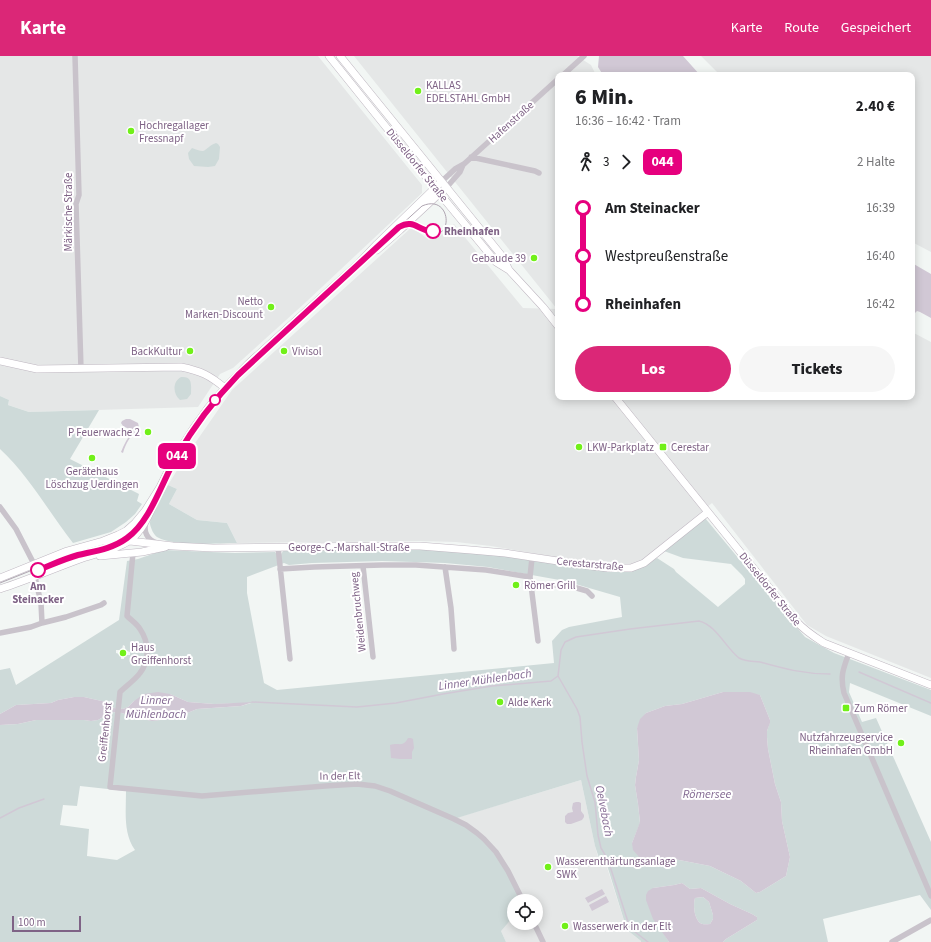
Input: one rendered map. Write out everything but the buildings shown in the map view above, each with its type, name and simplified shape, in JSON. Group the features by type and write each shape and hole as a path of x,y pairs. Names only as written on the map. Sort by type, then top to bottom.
{"main road":[{"name":"Düsseldorfer Straße","path":"329,56 496,262 509,270 555,322"},
{"name":"Düsseldorfer Straße","path":"340,56 502,256 509,270"},
{"name":"Hafenstraße","path":"0,578 67,551 118,536 126,531 145,511 185,441 208,408 225,388 248,364 358,264 391,238 444,185"},
{"path":"0,361 37,369 181,366 204,373 225,388"},
{"name":"Düsseldorfer Straße","path":"618,400 803,629 811,636 849,654 931,685"},
{"name":"Hafenstraße","path":"0,589 115,548 130,541 148,517 160,487"},
{"name":"Cerestarstraße","path":"528,557 608,568 637,566 644,563 708,512"},
{"name":"George-C.-Marshall-Straße","path":"103,541 150,541 173,546 213,548 420,546 528,557"},
{"path":"82,559 134,553 173,546"}],"street":[{"name":"Märkische Straße","path":"75,56 79,195 76,204 76,212 81,369"},
{"path":"566,72 584,56"},
{"name":"Hafenstraße","path":"444,185 460,172 464,164 471,157 555,82"},
{"path":"471,157 539,173"},
{"path":"0,507 16,529 34,564"},
{"path":"146,551 150,548 150,541 145,528 148,517"},
{"path":"278,547 290,659"},
{"name":"Greiffenhorst","path":"110,786 120,692 140,674 145,664 147,655 146,643 140,629 127,616 134,553"},
{"path":"528,557 538,641"},
{"name":"Weidenbruchweg","path":"280,569 416,565 486,570 530,577"},
{"name":"Weidenbruchweg","path":"363,566 373,657"},
{"path":"445,567 451,608 454,649"},
{"path":"35,577 41,603 42,623"},
{"path":"531,588 563,584 587,591 592,596"},
{"path":"0,633 31,627 66,617 104,603"},
{"path":"849,654 842,676 844,693 931,896"},
{"name":"In der Elt","path":"110,786 202,796 357,784 375,786 454,819 477,833 496,852 520,894"},
{"path":"892,942 931,920"},
{"path":"537,930 543,942"}],"shaded area":[{"path":"0,56 318,56 422,185 422,193 233,368 220,374 198,407 29,412 8,405 9,400 0,396"},
{"path":"354,56 577,56 591,65 594,72 555,72 555,307"},
{"path":"701,56 931,56 931,252 915,244 915,72 717,72"},
{"path":"216,143 220,147 219,159 215,166 194,166 189,159 188,153 192,148 203,151"},
{"path":"454,224 523,308 555,309 555,400 915,400 915,334 931,342 931,678 826,636 807,625 712,503 639,563 628,565 611,565 456,542 237,543 227,523 197,520 169,504 177,489 168,485 184,459 232,390 412,227 429,240 440,236"},
{"path":"181,377 188,378 191,384 191,394 187,399 180,400 176,395 174,388 176,382"},
{"path":"0,396 9,400 8,405 29,412 99,410 70,459 139,494 137,501 142,504 135,514 111,532 73,543 21,471 0,449"},
{"path":"168,485 177,489 169,504 197,520 227,523 237,543 185,543 174,542 157,537 151,528 150,521"},
{"path":"705,518 805,637 834,653 931,690 931,716 850,683 849,692 862,722 876,718 931,842 931,910 920,895 823,919 828,942 723,942 757,920 757,917 701,888 690,889 682,883 653,888 664,934 669,942 641,942 627,930 606,862 601,864 595,846 581,780 457,818 485,837 521,894 507,894 507,924 501,931 506,942 0,942 0,725 18,724 36,720 91,721 98,720 112,712 122,713 152,721 169,719 197,709 241,706 251,703 214,704 188,702 170,694 134,701 128,707 123,709 114,708 106,702 84,697 74,697 51,703 16,705 0,714 0,670 10,668 16,685 119,620 127,561 138,559 164,550 235,553 275,552 281,560 282,553 285,550 420,548 640,568 657,558 674,569 718,607 745,584 745,579 731,564 683,558 664,551","holes":["382,561 445,563 488,567 565,581 620,597 622,617 569,627 562,630 552,641 554,663 277,690 264,683 247,593 247,577 284,563 289,565","123,645 125,646 126,650 130,652 130,655 124,656 124,659 121,659 121,656 116,653 116,650 122,649","723,692 760,695 770,720 767,731 768,749 775,784 781,802 782,821 790,857 786,876 756,893 741,881 710,866 669,858 661,864 632,843 640,823 635,785 639,760 637,728 646,713 665,706 682,704","80,786 126,791 127,829 131,843 135,850 117,860 87,856 89,829 60,825 63,805 77,806"]},
{"name":"Wasserwerk in der Elt","path":"581,780 600,864 605,861 627,930 641,942 506,942 500,929 507,922 507,930 543,930 543,894 519,894 456,818"},
{"path":"703,897 709,902 713,915 713,919 710,924 700,923 695,915 695,898"}],"water":[{"path":"599,56 683,56 697,72 601,72 598,67"},
{"path":"915,265 931,274 931,318 917,311 915,313"},
{"path":"126,419 130,419 138,423 139,430 133,434 123,453 121,452 123,446 133,431 123,426 121,423"},
{"name":"Linner Mühlenbach","path":"158,692 170,694 188,702 214,704 253,702 241,706 197,709 169,719 152,721 122,713 112,712 98,720 91,721 36,720 18,724 0,725 0,714 16,705 51,703 74,697 84,697 106,702 114,708 123,709 128,707 144,694"},
{"name":"Römersee","path":"723,692 750,692 760,695 770,720 767,731 768,749 775,784 781,802 782,821 790,857 786,876 756,893 741,881 710,866 669,858 661,864 645,864 633,850 632,843 640,822 635,785 639,760 637,728 640,719 646,713 665,706 682,704"},
{"path":"408,738 413,739 414,748 412,752 412,759 391,758 390,745 402,744"},
{"path":"573,803 581,803 581,811 584,817 582,820 567,824 565,822 565,816 568,813 573,812"},
{"path":"682,883 690,889 701,888 752,914 757,917 757,920 723,942 669,942 653,919 646,900 646,895 648,891 653,888","holes":["703,897 709,902 713,919 710,924 701,924 695,915 695,898"]},
{"path":"602,889 605,894 588,903 585,898"},
{"path":"606,896 609,902 592,911 589,905"}],"waterway":[{"name":"Linner Mühlenbach","path":"252,702 357,707 396,703 492,686 551,681 558,676 561,650 565,642 576,637 699,621 711,627 739,658 747,661 760,662 803,672 830,674"},
{"name":"Linner Mühlenbach","path":"859,672 931,703"},
{"name":"Oelvebach","path":"558,676 580,717 587,776 595,802 598,835 601,848 608,860 630,928 648,942"},
{"path":"0,818 19,808 44,799"}],"tram line":[{"path":"0,583 65,557 113,543 124,538 143,519 184,441 208,407 225,387 248,364 422,206 432,204 439,206 444,211 446,225 443,231 437,234 428,234 423,232 415,225"},
{"name":"044","path":"38,570 76,556 113,546 130,536 144,520 177,456 195,427 208,408 238,375 403,224 409,223 425,230 433,231"}],"place":[{"name":"KALLAS EDELSTAHL GmbH","path":"418,91"},
{"name":"Hochregallager Fressnapf","path":"131,131"},
{"name":"Rheinhafen","path":"433,231"},
{"name":"Gebaude 39","path":"534,258"},
{"name":"Netto Marken-Discount","path":"271,307"},
{"name":"BackKultur","path":"190,351"},
{"name":"Vivisol","path":"284,351"},
{"name":"P Feuerwache 2","path":"148,432"},
{"name":"LKW-Parkplatz","path":"579,447"},
{"name":"Cerestar","path":"663,447"},
{"name":"Gerätehaus Löschzug Uerdingen","path":"92,458"},
{"name":"Am Steinacker","path":"38,570"},
{"name":"Römer Grill","path":"516,585"},
{"name":"Haus Greiffenhorst","path":"123,653"},
{"name":"Alde Kerk","path":"500,702"},
{"name":"Zum Römer","path":"846,708"},
{"name":"Nutzfahrzeugservice Rheinhafen GmbH","path":"901,743"},
{"name":"Wasserenthärtungsanlage SWK","path":"548,867"},
{"name":"Wasserwerk in der Elt","path":"565,926"}]}
